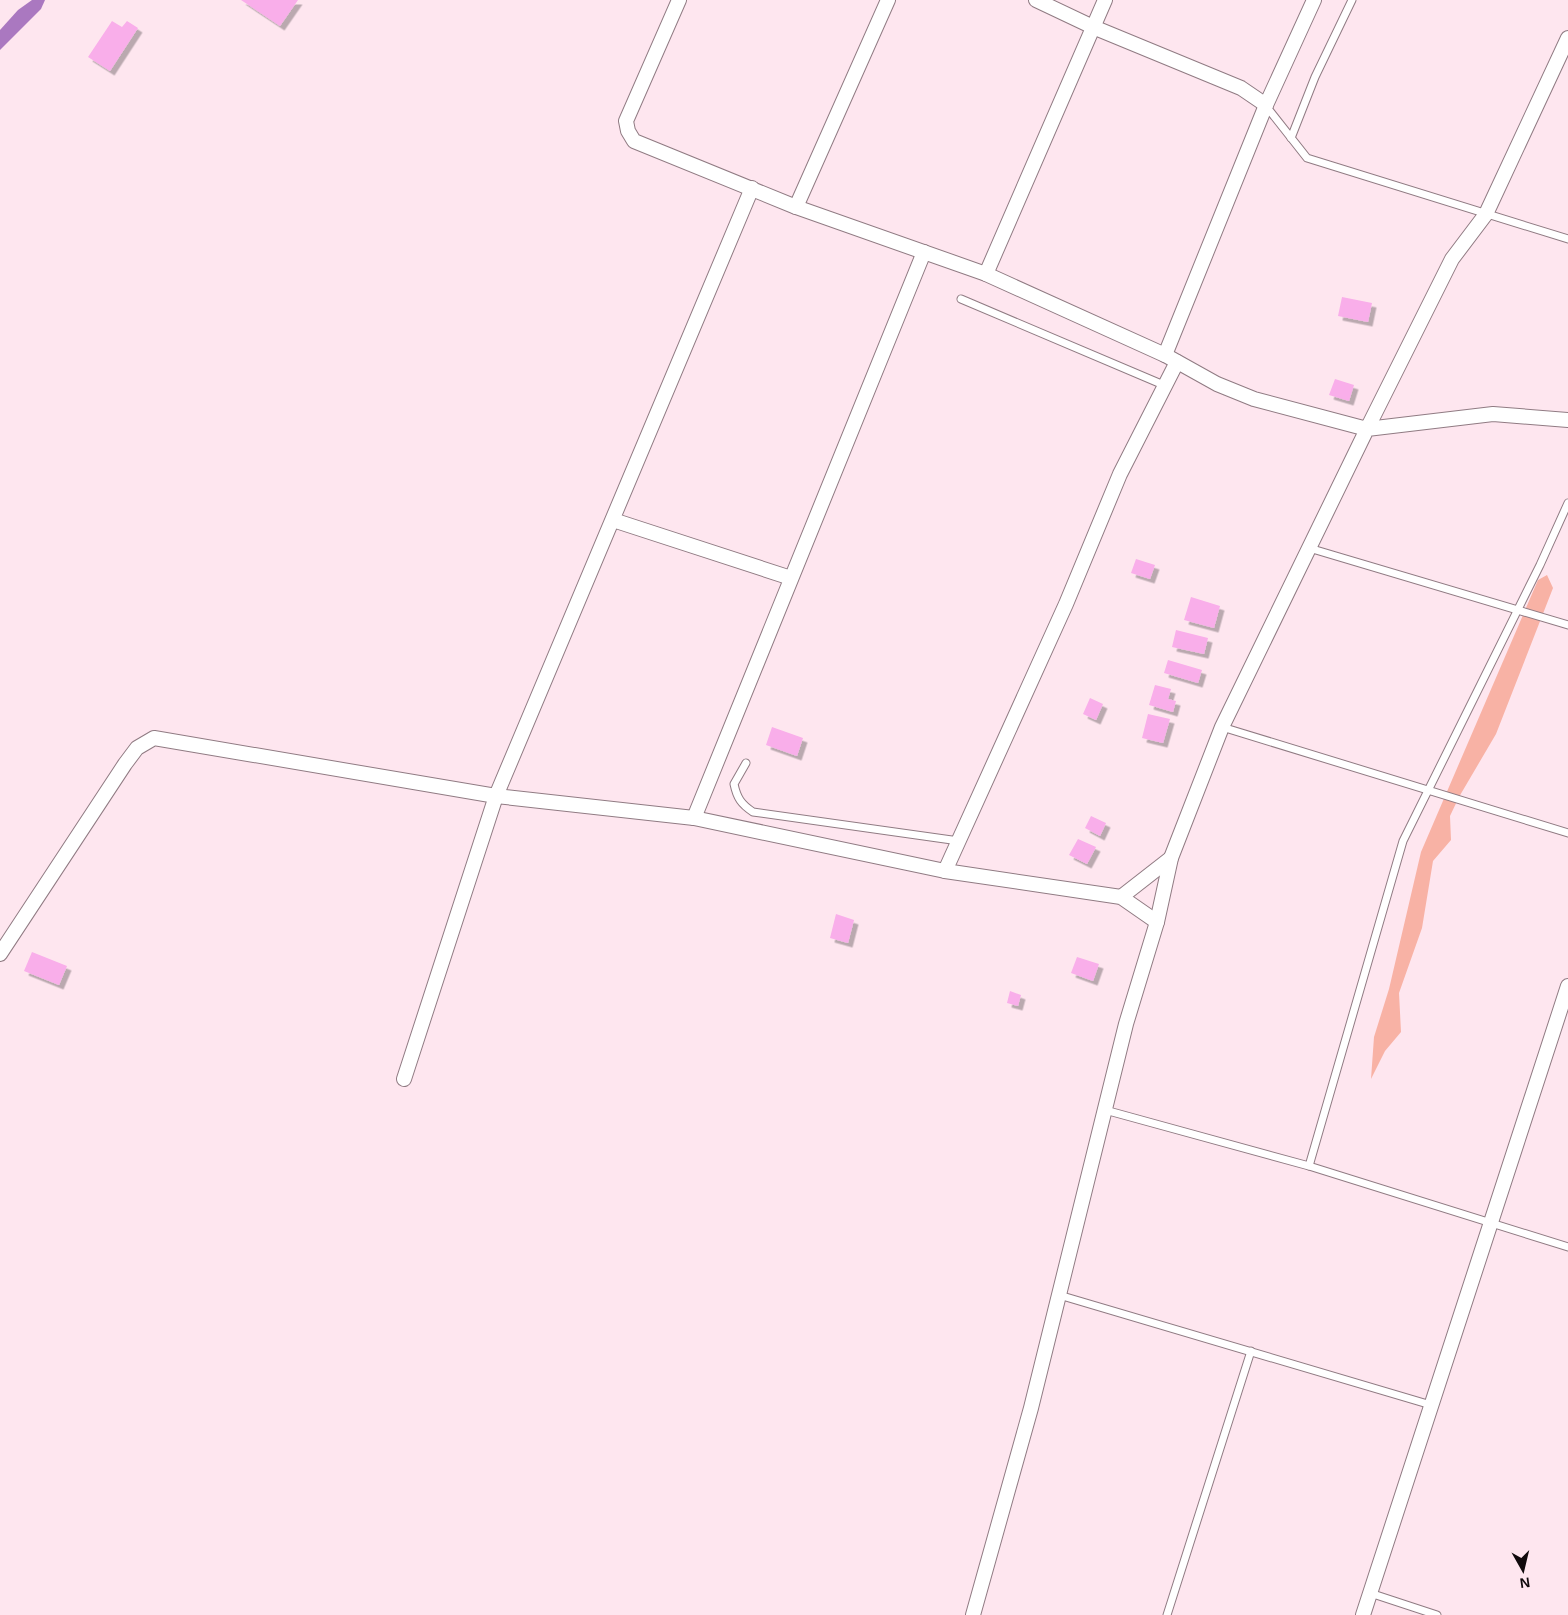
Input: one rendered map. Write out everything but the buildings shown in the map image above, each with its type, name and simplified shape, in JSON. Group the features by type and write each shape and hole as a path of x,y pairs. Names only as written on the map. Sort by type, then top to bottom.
{"street":[{"path":"679,0 626,121 628,131 634,141 796,207 986,274 1171,358 1217,384 1254,399 1367,428 1493,414 1568,420"},
{"path":"796,207 888,0"},
{"path":"1036,0 1241,88 1266,106"},
{"path":"986,274 1105,0"},
{"path":"945,871 1066,604 1120,474 1166,386 1171,358 1266,106 1314,0"},
{"path":"974,1615 1031,1408 1126,1024 1157,922 1171,858 1222,727 1367,428 1452,259 1486,214 1568,38"},
{"path":"404,1079 496,796 752,188"},
{"path":"694,818 924,252"},
{"path":"613,520 791,578"},
{"path":"0,954 125,764 137,748 154,738 496,796 694,818 945,871 1120,897 1157,922"},
{"path":"1120,897 1171,858"},
{"path":"1363,1615 1568,986"}],"lane":[{"path":"1291,138 1315,77 1352,0"},
{"path":"1266,106 1307,158 1568,239"},
{"path":"961,299 1166,386"},
{"path":"1309,1166 1403,841 1518,610 1568,503"},
{"path":"1309,548 1568,625"},
{"path":"1222,727 1568,833"},
{"path":"746,763 734,784 736,796 743,805 753,812 959,841"},
{"path":"1105,1110 1309,1166 1568,1247"},
{"path":"1059,1295 1432,1406"},
{"path":"1166,1615 1251,1351"},
{"path":"1370,1593 1437,1615"}],"shaded area":[{"path":"32,0 45,0 41,9 0,50 0,30 18,10"},
{"path":"1547,575 1553,588 1496,734 1450,816 1451,840 1433,861 1422,928 1399,993 1401,1032 1385,1051 1371,1079 1374,1037 1389,989 1421,852 1538,580"}]}
